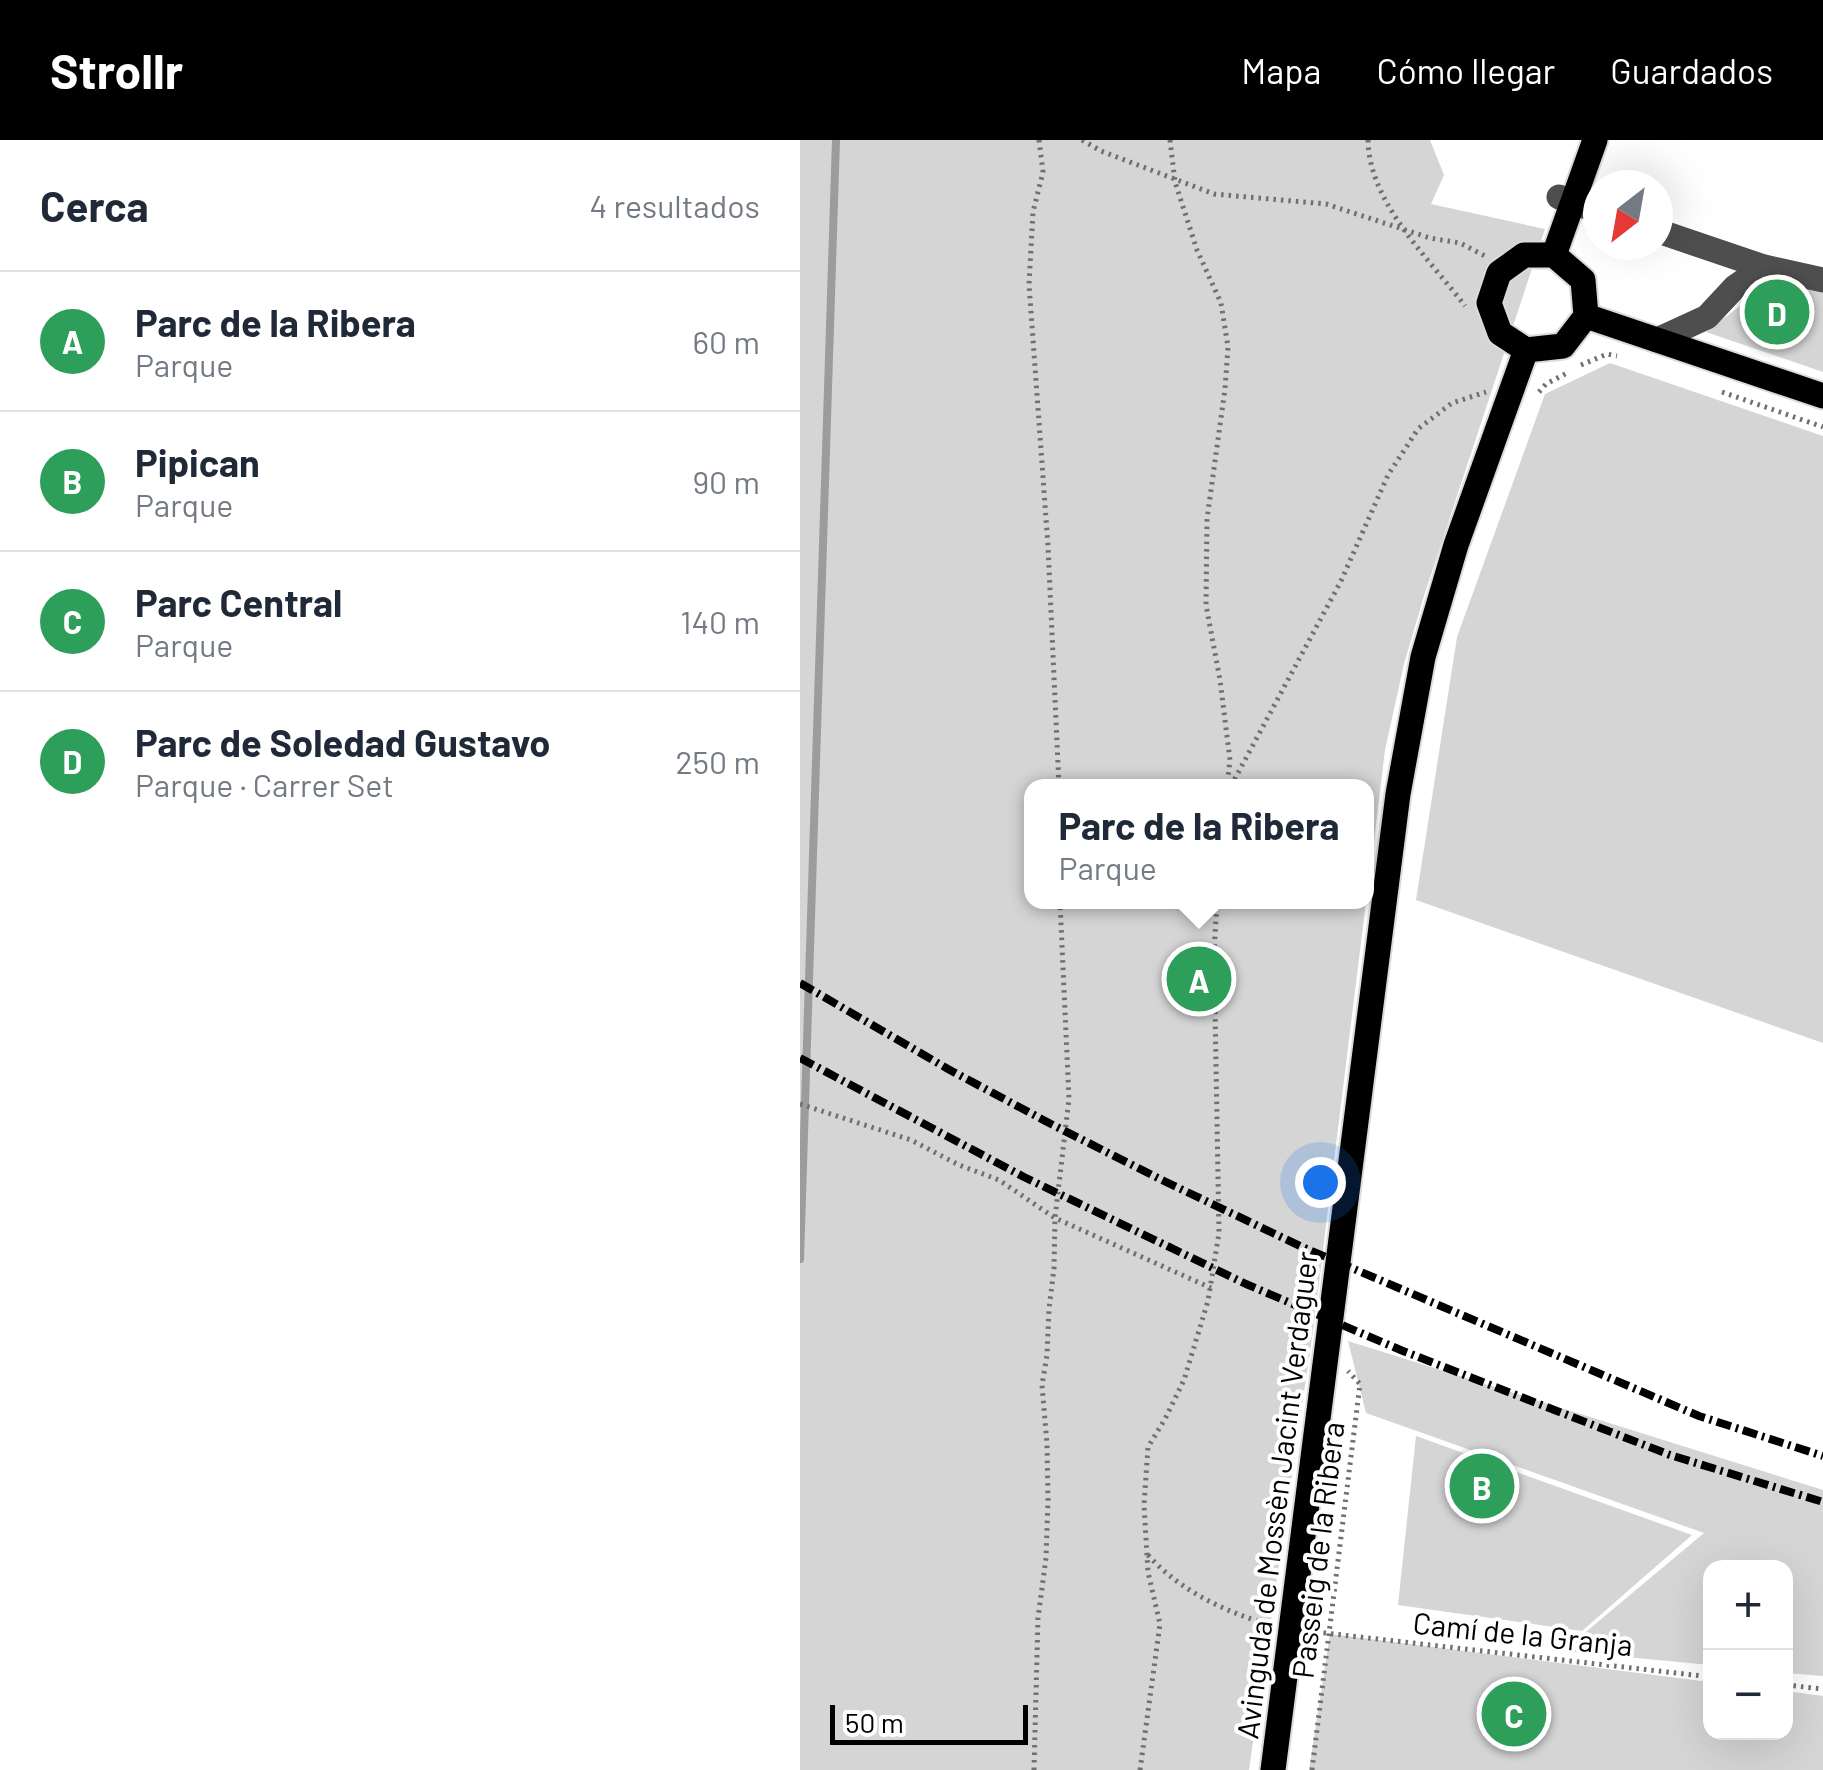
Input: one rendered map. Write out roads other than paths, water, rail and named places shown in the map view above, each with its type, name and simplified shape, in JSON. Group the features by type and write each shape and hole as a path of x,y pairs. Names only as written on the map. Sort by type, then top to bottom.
{"main road":[{"path":"1554,255 1566,200 1595,140"},
{"path":"1524,255 1554,255 1583,280 1586,316 1563,346 1526,350 1500,333 1489,303 1499,273 1524,255"},
{"path":"1586,316 1823,396"},
{"name":"Avinguda de Mossèn Jacint Verdaguer","path":"1273,1770 1398,794 1423,657 1456,545 1526,350"}],"street":[{"path":"1566,200 1583,206"},
{"path":"1673,236 1764,267 1823,280"},
{"path":"1657,340 1707,316 1735,287 1764,267"}],"waterway":[{"path":"800,1259 836,140"}],"railway":[{"path":"800,983 1051,1124 1300,1246 1699,1416 1823,1456"},
{"path":"800,1058 1024,1177 1246,1284 1403,1351 1670,1455 1823,1502"}],"place":[{"name":"Parc de Soledad Gustavo","path":"1777,312"},
{"name":"Parc de la Ribera","path":"1199,979"},
{"name":"Pipican","path":"1482,1486"},
{"name":"Parc Central","path":"1514,1714"}]}
